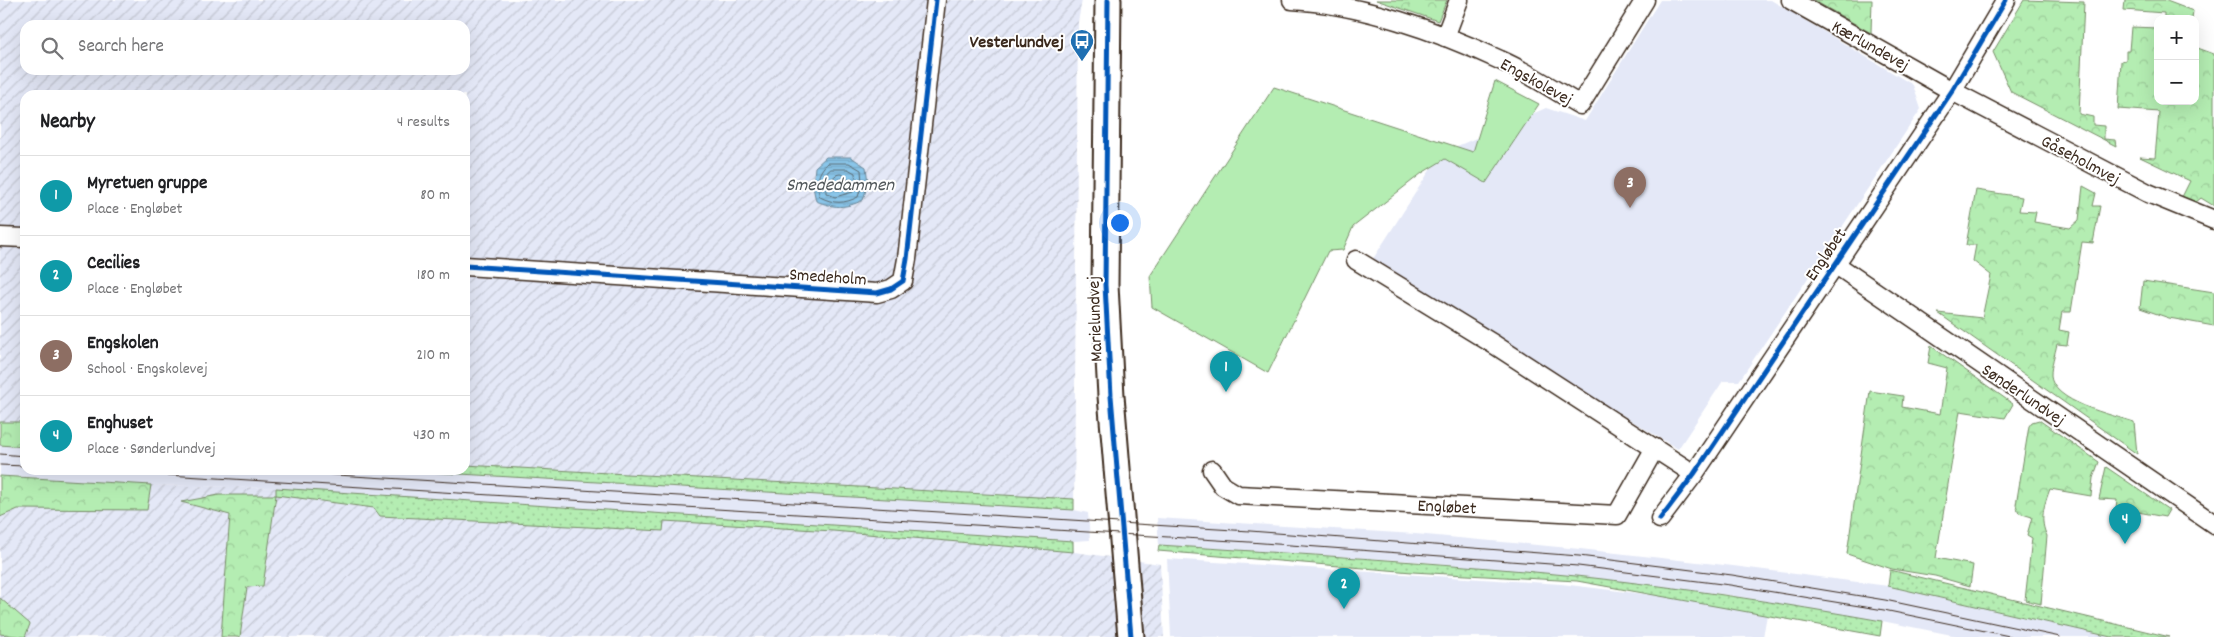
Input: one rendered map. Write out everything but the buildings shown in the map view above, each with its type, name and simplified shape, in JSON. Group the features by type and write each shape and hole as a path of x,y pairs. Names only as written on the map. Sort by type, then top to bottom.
{"street":[{"name":"Smedeholm","path":"470,266 877,293 891,290 904,280 936,0"},
{"name":"Marielundvej","path":"1108,0 1105,285 1111,396 1131,637"},
{"name":"Engskolevej","path":"1292,0 1314,1 1383,17 1445,36 1502,60 1580,105 1637,3"},
{"path":"1445,36 1459,0"},
{"name":"Kærlundevej","path":"1791,0 1952,91"},
{"name":"Engløbet","path":"1660,519 1694,474 1952,91 2006,0"},
{"name":"Gåseholmvej","path":"1952,91 2148,193 2214,220"},
{"path":"0,237 20,238"},
{"path":"1356,260 1495,345 1694,474"},
{"name":"Sønderlundvej","path":"1835,264 2214,524"},
{"name":"Engløbet","path":"1212,470 1223,486 1238,495 1617,515 1655,448"}],"shaded area":[{"path":"0,0 1082,0 1078,22 1074,510 470,475 470,90 20,90 20,447 0,445"},
{"path":"1660,0 1771,0 1913,85 1921,109 1739,381 1723,381 1678,449 1371,262 1441,153 1546,108 1585,121"},
{"path":"0,445 20,447 20,475 470,475 1074,510 1088,513 1090,540 1073,541 276,488 151,485 0,476"},
{"path":"0,476 151,485 276,488 1073,541 1074,552 1160,564 1164,637 0,637"},
{"path":"1157,518 1415,534 1580,549 1733,566 1888,586 2111,637 1962,637 1882,621 1729,595 1577,576 1413,561 1159,545"},
{"path":"1167,559 1561,584 1768,609 1763,637 1171,637"}],"green space":[{"path":"1376,0 1447,0 1438,21"},
{"path":"1813,0 1872,0 1871,33"},
{"path":"2024,0 2084,2 2079,114 2093,117 2093,125 2104,126 2104,139 2115,140 2116,146 2011,92 1993,52"},
{"path":"2125,0 2164,0 2193,11 2192,15 2164,15 2164,13 2124,10"},
{"path":"2131,27 2154,28 2154,105 2199,105 2199,48 2214,54 2214,206 2201,198 2195,203 2182,197 2190,181 2140,157 2155,158 2159,112 2118,109 2121,61 2126,60 2126,51 2129,51"},
{"path":"1495,81 1539,104 1486,183 1445,159 1422,173 1353,227 1343,250 1328,251 1268,373 1152,307 1150,276 1274,87 1473,152"},
{"path":"2083,186 2096,193 2093,206 2100,206 2093,243 2082,242 2071,312 2062,312 2059,330 2069,332 2067,345 2057,344 2051,375 2054,384 2061,393 2072,400 2134,422 2137,454 1938,313 1982,318 1991,275 1973,261 1976,245 1966,245 1976,190 2022,197 2019,211 2036,212 2034,222 2070,228 2079,220"},
{"path":"2143,281 2214,292 2214,326 2169,318 2140,308"},
{"path":"1931,346 2013,404 2005,418 1960,411 1936,558 1973,565 1970,586 1935,576 1892,569 1847,554 1870,391 1903,396 1902,407 1940,414 1947,368 1928,363"},
{"path":"2039,420 2099,462 2093,478 2091,496 2050,489 2043,512 2043,524 2047,536 2041,604 2025,600 2032,538 2027,535 2032,517 2019,513 2016,505 2029,426 2032,422"},
{"path":"0,422 20,422 20,447 0,445"},
{"path":"470,465 1074,499 1074,510 470,475"},
{"path":"2106,467 2169,510 2165,517 2116,508 2117,500 2099,499"},
{"path":"0,476 151,485 147,510 18,509 0,517"},
{"path":"276,488 1073,541 1073,552 833,531 664,521 663,531 380,516 374,508 276,495"},
{"path":"219,495 276,495 263,586 247,587 240,637 221,637 230,515 181,502"},
{"path":"1159,545 1420,562 1576,576 1729,596 1882,621 1880,636 1577,581 1412,572 1158,551"},
{"path":"1890,570 2170,637 2111,637 1888,586"},
{"path":"0,598 30,624 25,637 0,634"}],"water":[{"name":"Smededammen","path":"826,157 851,157 866,167 868,183 863,200 845,206 828,205 816,201 813,187 815,167"}],"tram line":[{"path":"0,454 20,456"},
{"path":"0,465 20,466"},
{"path":"168,475 1249,542 1578,566 1730,585 1884,610 2014,637"},
{"path":"337,475 1250,531 1579,556 1732,575 1885,600 2060,637"}],"cycle path":[{"path":"470,266 877,293 891,289 903,281 907,259 936,0"},
{"path":"1108,0 1105,285 1111,396 1131,637"},
{"path":"1660,519 1694,474 1952,91 2006,0"}],"place":[{"name":"Vesterlundvej","path":"1082,62"},
{"name":"Engskolen","path":"1630,208"},
{"name":"Myretuen gruppe","path":"1226,392"},
{"name":"Enghuset","path":"2125,544"},
{"name":"Cecilies","path":"1344,609"}]}
